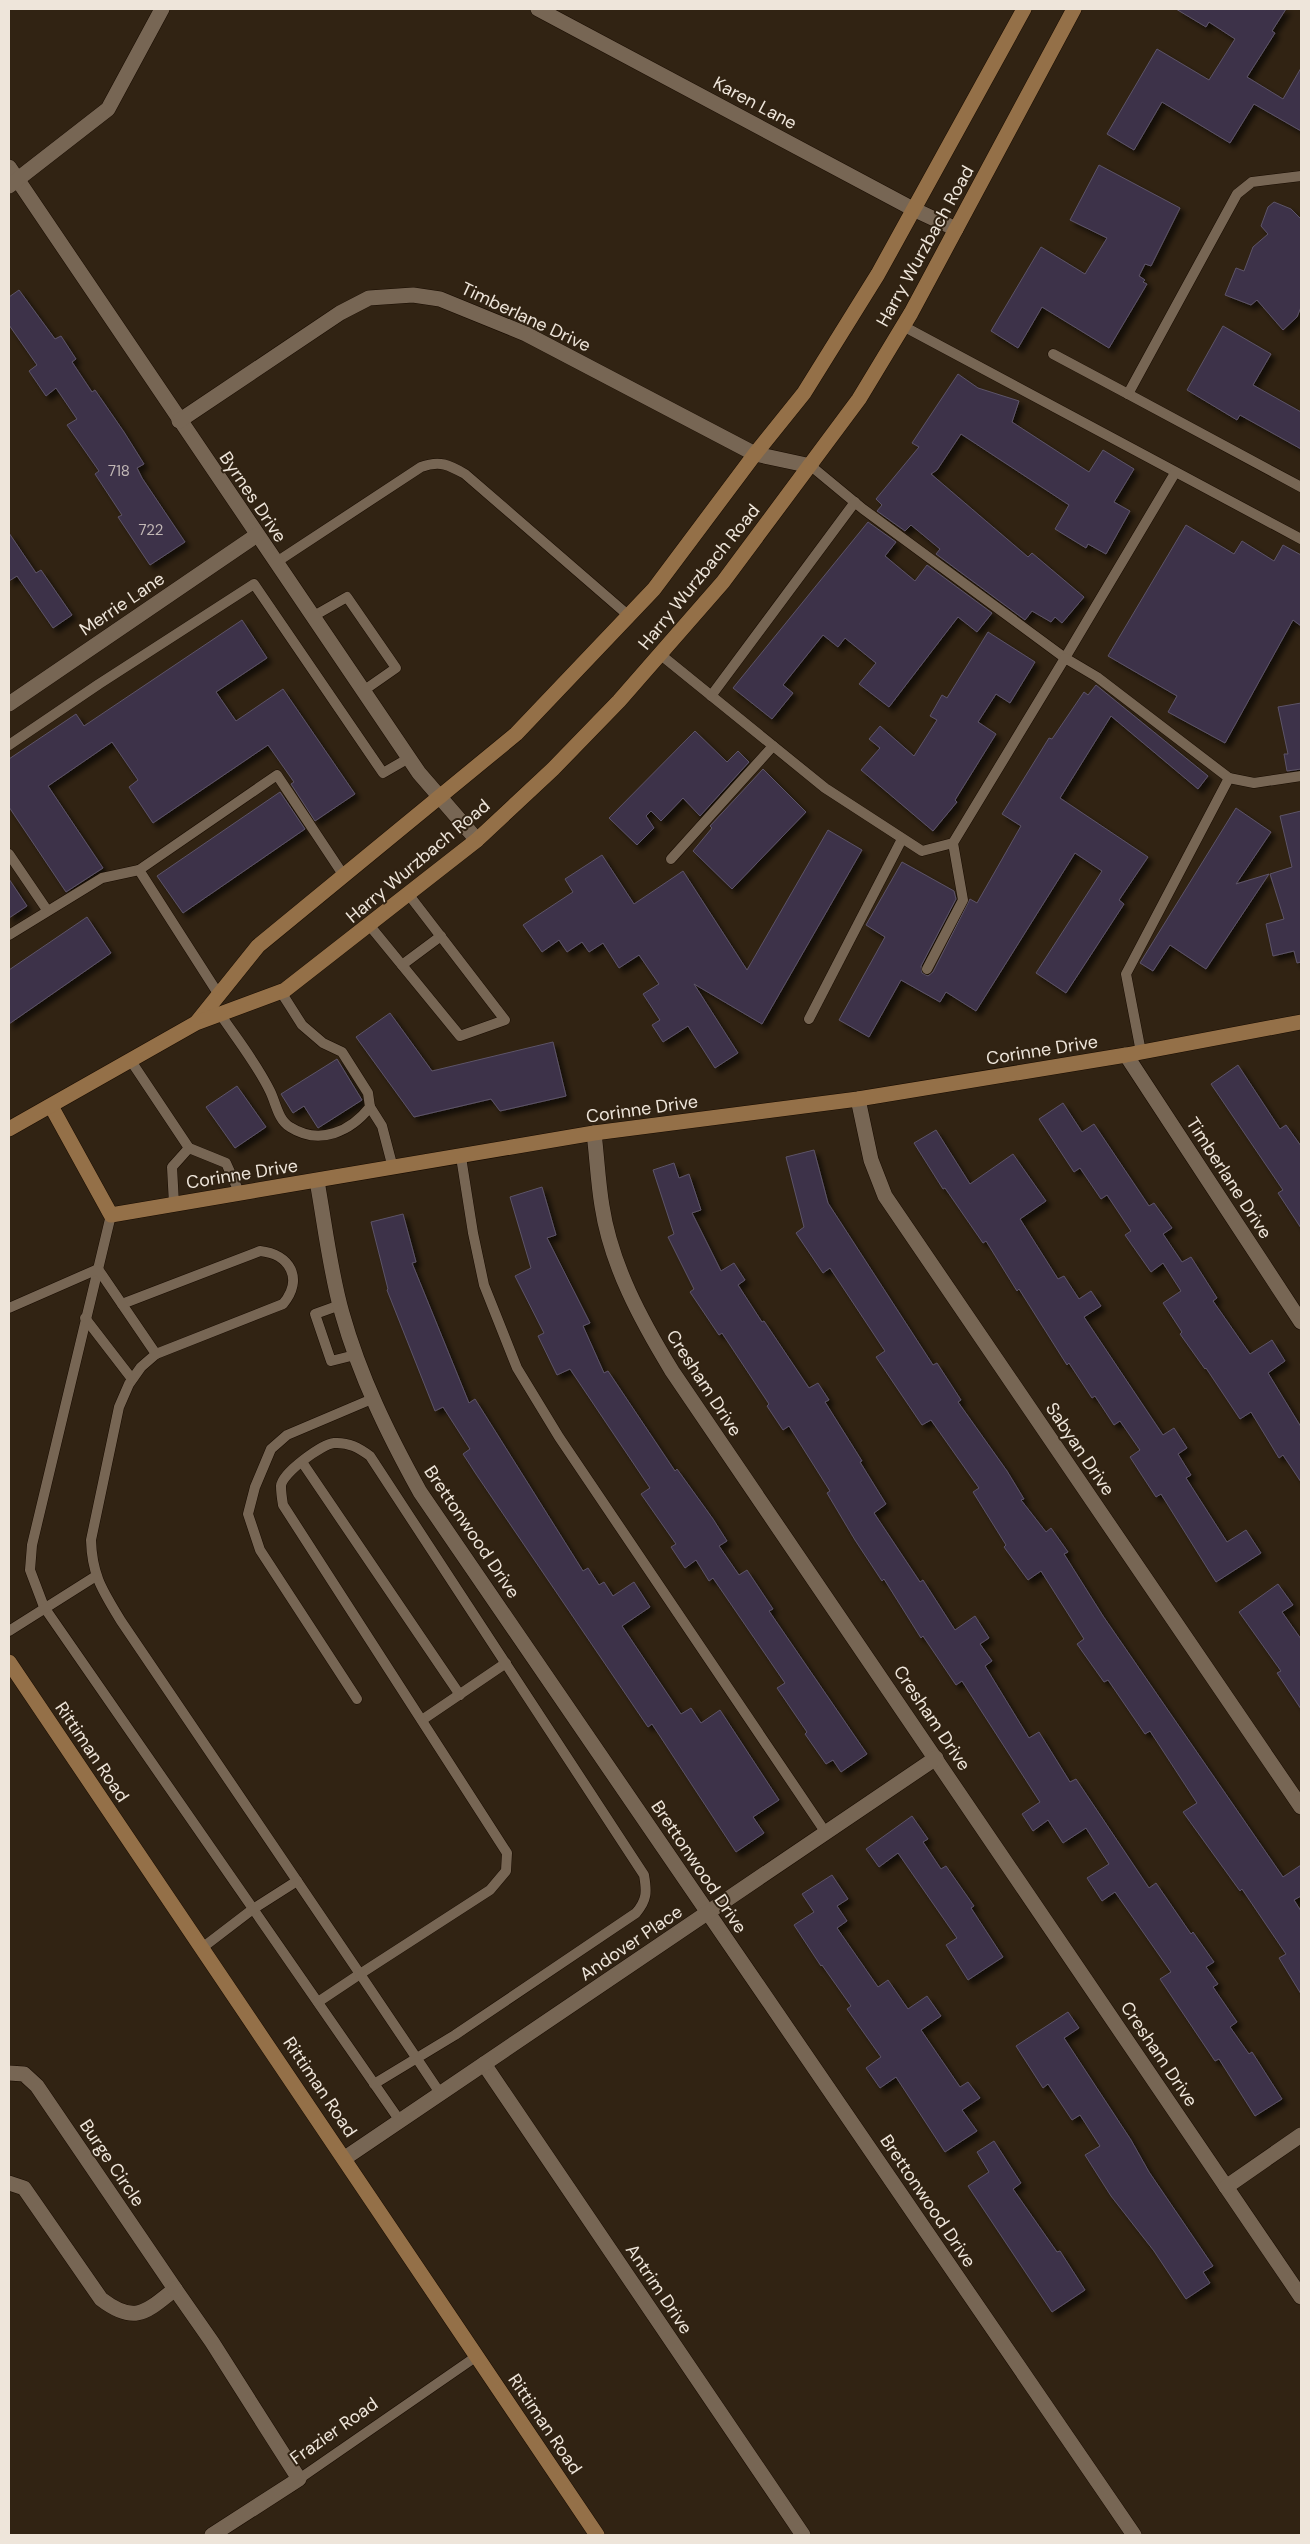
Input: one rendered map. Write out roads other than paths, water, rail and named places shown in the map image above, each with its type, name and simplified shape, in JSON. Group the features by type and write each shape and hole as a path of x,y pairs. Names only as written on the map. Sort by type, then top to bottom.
{"main road":[{"name":"Harry Wurzbach Road","path":"196,1023 258,946 516,734 654,589 755,454 804,394 878,274 1024,9"},
{"name":"Harry Wurzbach Road","path":"9,1129 196,1023 281,992 370,926 477,840 553,769 661,655 724,582 859,399 903,326 1074,9"},
{"name":"Corinne Drive","path":"111,1215 594,1134 858,1099 1133,1054 1301,1022"},
{"path":"51,1106 111,1215"},
{"name":"Rittiman Road","path":"9,1662 345,2158 597,2535"}],"street":[{"path":"13,183 108,109 162,9"},
{"name":"Karen Lane","path":"538,9 913,209 956,229"},
{"name":"Byrnes Drive","path":"9,167 13,183 179,421 409,758 440,798 477,840"},
{"name":"Timberlane Drive","path":"179,421 340,314 369,298 413,295 440,298 526,334 755,454 811,466"},
{"name":"Merrie Lane","path":"11,699 256,535"},
{"name":"Timberlane Drive","path":"1133,1054 1301,1322"},
{"name":"Sabyan Drive","path":"858,1099 870,1160 885,1196 1301,1807"},
{"name":"Cresham Drive","path":"594,1134 602,1207 611,1244 627,1288 647,1331 672,1371 1301,2297"},
{"name":"Brettonwood Drive","path":"317,1181 340,1305 356,1355 372,1399 388,1434 420,1492 1134,2535"},
{"name":"Andover Place","path":"345,2158 936,1758"},
{"name":"Antrim Drive","path":"484,2064 804,2535"},
{"name":"Burge Circle","path":"9,2072 24,2074 37,2086 212,2342 298,2479"},
{"path":"1226,2186 1301,2136"},
{"path":"9,2183 24,2188 101,2299 117,2311 132,2315 154,2306 175,2289"},
{"name":"Frazier Road","path":"212,2535 298,2479"}],"lane":[{"path":"1128,394 1237,194 1252,182 1301,176"},
{"path":"903,326 1301,539"},
{"path":"1054,354 1301,487"},
{"path":"276,562 421,466 434,462 446,463 465,474 629,616"},
{"path":"811,466 859,506 1066,658 1097,677 1229,778 1254,783 1301,776"},
{"path":"927,969 963,900 953,843 1066,658 1175,472"},
{"path":"711,696 859,506"},
{"path":"9,745 99,684 254,584 383,773 409,758"},
{"path":"312,617 347,597 396,668 363,691"},
{"path":"661,655 825,788 922,852 953,843"},
{"path":"671,859 773,746"},
{"path":"9,935 102,878 138,870 277,775 344,876"},
{"path":"1133,1054 1126,974 1229,778"},
{"path":"808,1019 902,839"},
{"path":"9,854 47,910"},
{"path":"138,870 219,995"},
{"path":"370,926 460,1036 505,1020 409,895"},
{"path":"402,965 441,936"},
{"path":"281,992 302,1025 324,1043 342,1052 368,1094 370,1107 382,1126 393,1168"},
{"path":"220,1014 270,1091 278,1112 290,1127 315,1136 336,1134 359,1121 370,1107"},
{"path":"131,1061 189,1148 226,1162 240,1194"},
{"path":"174,1204 172,1167 189,1148"},
{"path":"461,1156 473,1233 484,1285 517,1368 559,1437 826,1833"},
{"path":"111,1215 32,1545 30,1570 44,1607 400,2121"},
{"path":"122,1304 260,1251 272,1252 282,1258 292,1273 291,1294 283,1304 156,1354 140,1367 132,1379 120,1406 91,1540 91,1563 96,1576 121,1621 440,2093"},
{"path":"98,1269 156,1354"},
{"path":"9,1308 98,1269"},
{"path":"340,1305 315,1314 330,1361 356,1355"},
{"path":"85,1318 132,1379"},
{"path":"357,1699 260,1550 248,1514 255,1488 271,1449 287,1435 372,1399"},
{"path":"318,2002 490,1890 506,1872 508,1853 283,1505 281,1484 302,1462 333,1443 354,1445 370,1456 644,1875 646,1902 636,1913 455,2035 374,2084"},
{"path":"302,1462 460,1694"},
{"path":"9,1630 96,1576"},
{"path":"422,1720 506,1663"},
{"path":"202,1948 253,1909 297,1881"},
{"name":"Frazier Road","path":"298,2479 477,2356"}]}
